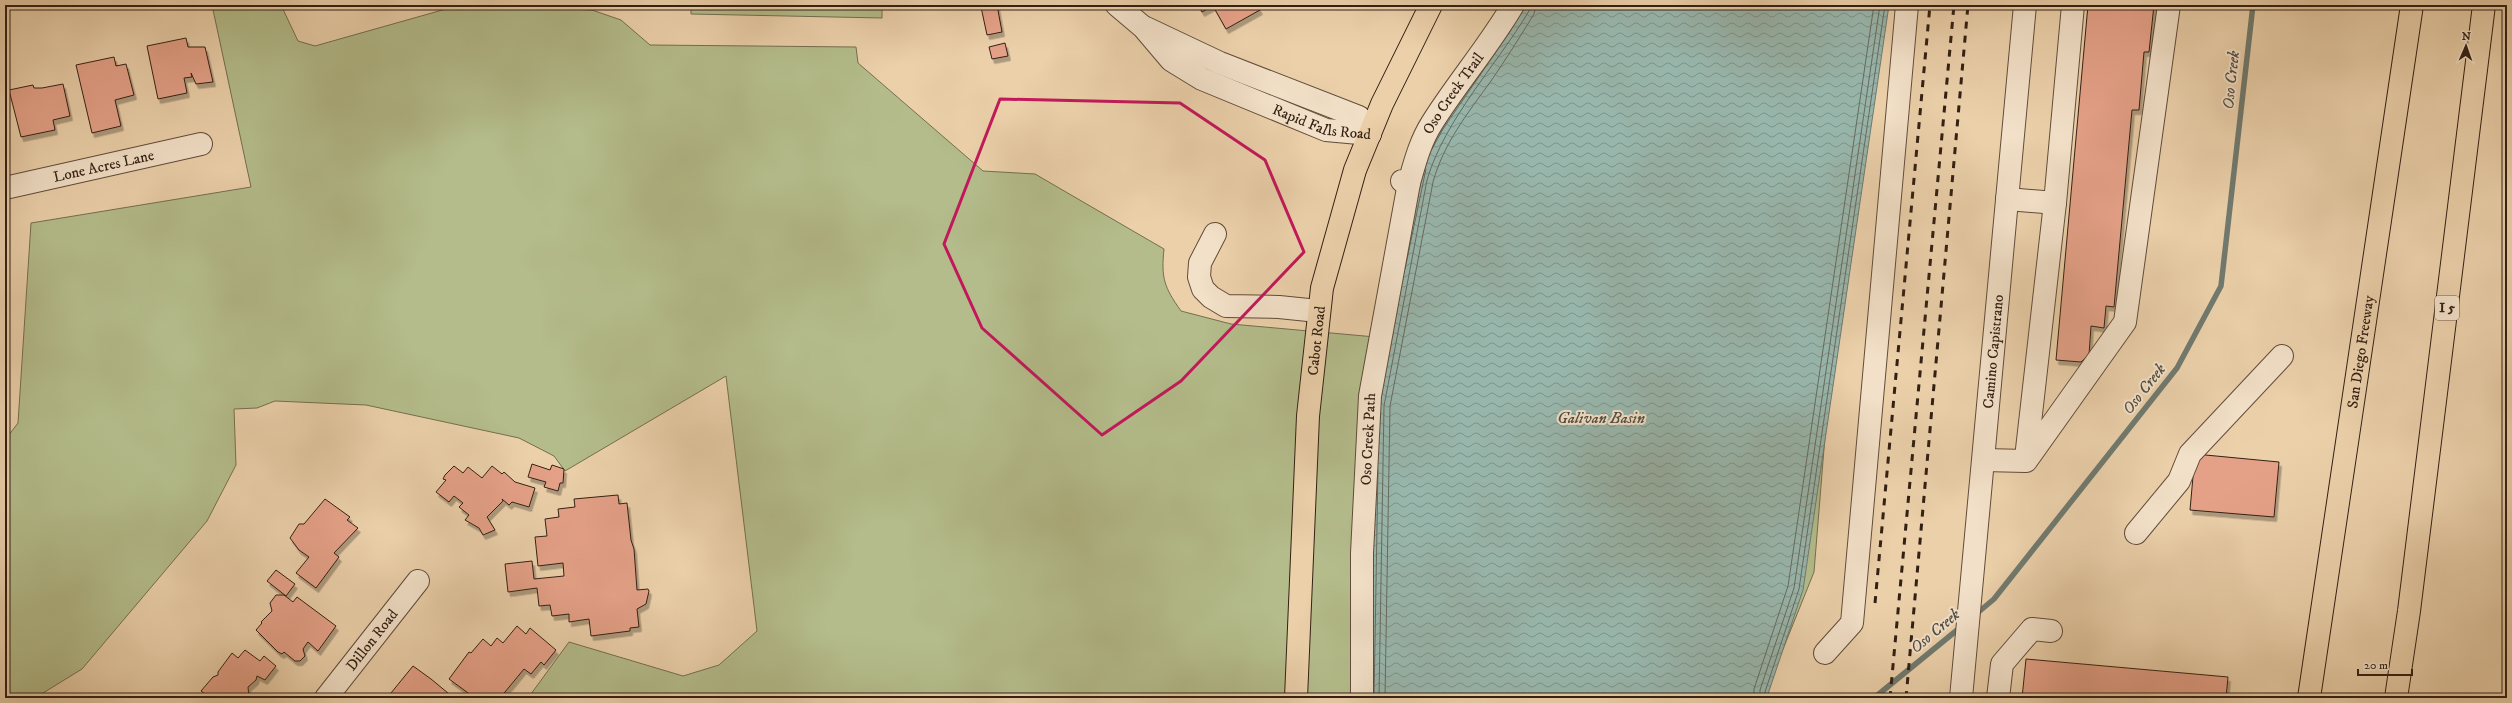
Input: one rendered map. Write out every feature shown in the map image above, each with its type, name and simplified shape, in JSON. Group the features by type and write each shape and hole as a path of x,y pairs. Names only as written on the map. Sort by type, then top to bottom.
{"main road":[{"name":"Cabot Road","path":"1296,698 1308,423 1318,311 1331,248 1355,170 1382,104 1431,5"},
{"name":"San Diego Freeway","path":"2309,698 2412,5"},
{"name":"I 5","path":"2396,698 2410,611 2484,5"},
{"path":"2403,698 2410,611"}],"street":[{"name":"Rapid Falls Road","path":"1117,5 1143,27 1220,63 1359,117 1370,134"},
{"name":"Oso Creek Trail","path":"1405,182 1431,124 1499,29 1513,5"},
{"path":"1825,653 1852,624 1907,5"},
{"name":"Camino Capistrano","path":"1962,698 2025,5"},
{"path":"2026,461 2055,203 2073,5"},
{"path":"2026,461 2125,322 2169,5"},
{"name":"Lone Acres Lane","path":"5,188 201,144"},
{"name":"Oso Creek Path","path":"1362,698 1362,553 1370,396 1405,182"},
{"path":"2007,199 2055,203"},
{"path":"1215,234 1200,263 1199,278 1203,289 1211,297 1226,306 1279,307 1318,311"},
{"path":"2136,533 2179,481 2190,454 2282,356"},
{"path":"1984,460 2026,461"},
{"name":"Dillon Road","path":"326,698 418,582"},
{"path":"1998,698 2002,664 2032,628 2051,631"}],"highlighted area":[{"path":"1000,99 1180,103 1265,160 1304,252 1181,381 1102,435 982,328 944,244"}],"green space":[{"path":"212,5 281,5 298,41 315,46 453,7 474,5 592,10 621,20 650,45 856,47 858,63 983,171 1035,174 1164,249 1163,268 1165,282 1181,311 1231,324 1420,341 1860,5 1814,572 1767,689 1756,698 528,698 569,642 683,676 719,665 757,631 726,376 565,471 554,456 519,438 366,405 275,401 257,408 234,409 236,465 207,521 82,669 35,698 5,698 5,440 18,423 31,223 251,187"},
{"path":"691,5 882,5 882,18 691,14"}],"water":[{"name":"Galivan Basin","path":"1522,5 1889,5 1803,590 1768,694 1815,694 1811,698 1370,698 1375,405 1426,152"}],"building":[{"path":"997,5 1002,32 987,35 981,7"},
{"path":"1198,5 1257,5 1260,10 1226,29 1213,6 1202,12"},
{"path":"2088,5 2154,5 2149,52 2144,52 2139,110 2132,110 2114,307 2106,306 2104,328 2091,326 2089,355 2081,362 2056,360"},
{"path":"186,38 188,47 205,47 213,82 196,84 191,73 192,77 184,78 187,93 158,99 147,46"},
{"path":"1005,43 1008,56 992,59 989,47"},
{"path":"114,57 116,66 126,64 134,95 115,100 121,126 92,133 76,65"},
{"path":"63,84 70,116 53,120 55,130 21,137 9,90 33,85 34,88 42,88"},
{"path":"2195,454 2279,462 2274,517 2190,510"},
{"path":"532,464 550,470 552,465 564,469 563,483 560,483 558,491 544,487 546,482 528,477"},
{"path":"454,466 463,473 468,467 482,478 492,466 502,474 504,472 515,482 535,488 529,507 512,502 509,505 502,499 503,501 487,517 495,530 483,535 479,528 465,520 469,515 459,507 463,503 454,496 449,502 436,492 446,480 443,479 445,475"},
{"path":"618,495 619,504 627,503 631,540 634,549 637,590 648,589 649,591 646,604 637,609 639,627 630,628 630,631 591,636 589,619 569,622 569,614 552,616 550,605 539,606 537,588 508,592 505,564 532,561 534,579 564,576 563,563 538,566 535,537 547,536 545,519 559,517 558,509 575,507 574,499"},
{"path":"325,499 350,517 347,520 358,528 334,553 339,557 316,588 296,573 309,557 299,550 290,538 299,524 304,524"},
{"path":"276,570 295,584 286,596 267,581"},
{"path":"276,595 284,595 293,602 297,597 336,626 318,651 308,642 303,649 305,656 300,661 295,661 284,652 282,654 278,652 256,630 262,623 261,622 272,611 270,603"},
{"path":"517,626 526,634 530,628 556,650 544,665 541,662 531,674 524,669 500,698 475,698 449,679 469,652 471,653 483,639 491,646 497,638 503,643"},
{"path":"245,650 260,661 264,656 276,666 265,680 257,676 256,680 248,687 249,698 210,698 201,691 213,677 218,675 218,672 232,653 238,658"},
{"path":"2026,659 2228,677 2226,698 2022,698"},
{"path":"413,666 454,698 393,698 395,696 391,693"}],"waterway":[{"name":"Oso Creek","path":"1975,615 1994,599 2177,368 2221,286 2253,5"},
{"name":"Oso Creek","path":"1874,698 1962,626"}],"railway":[{"path":"1875,603 1930,5"},
{"path":"1890,698 1954,5"},
{"path":"1906,698 1968,5"}]}
